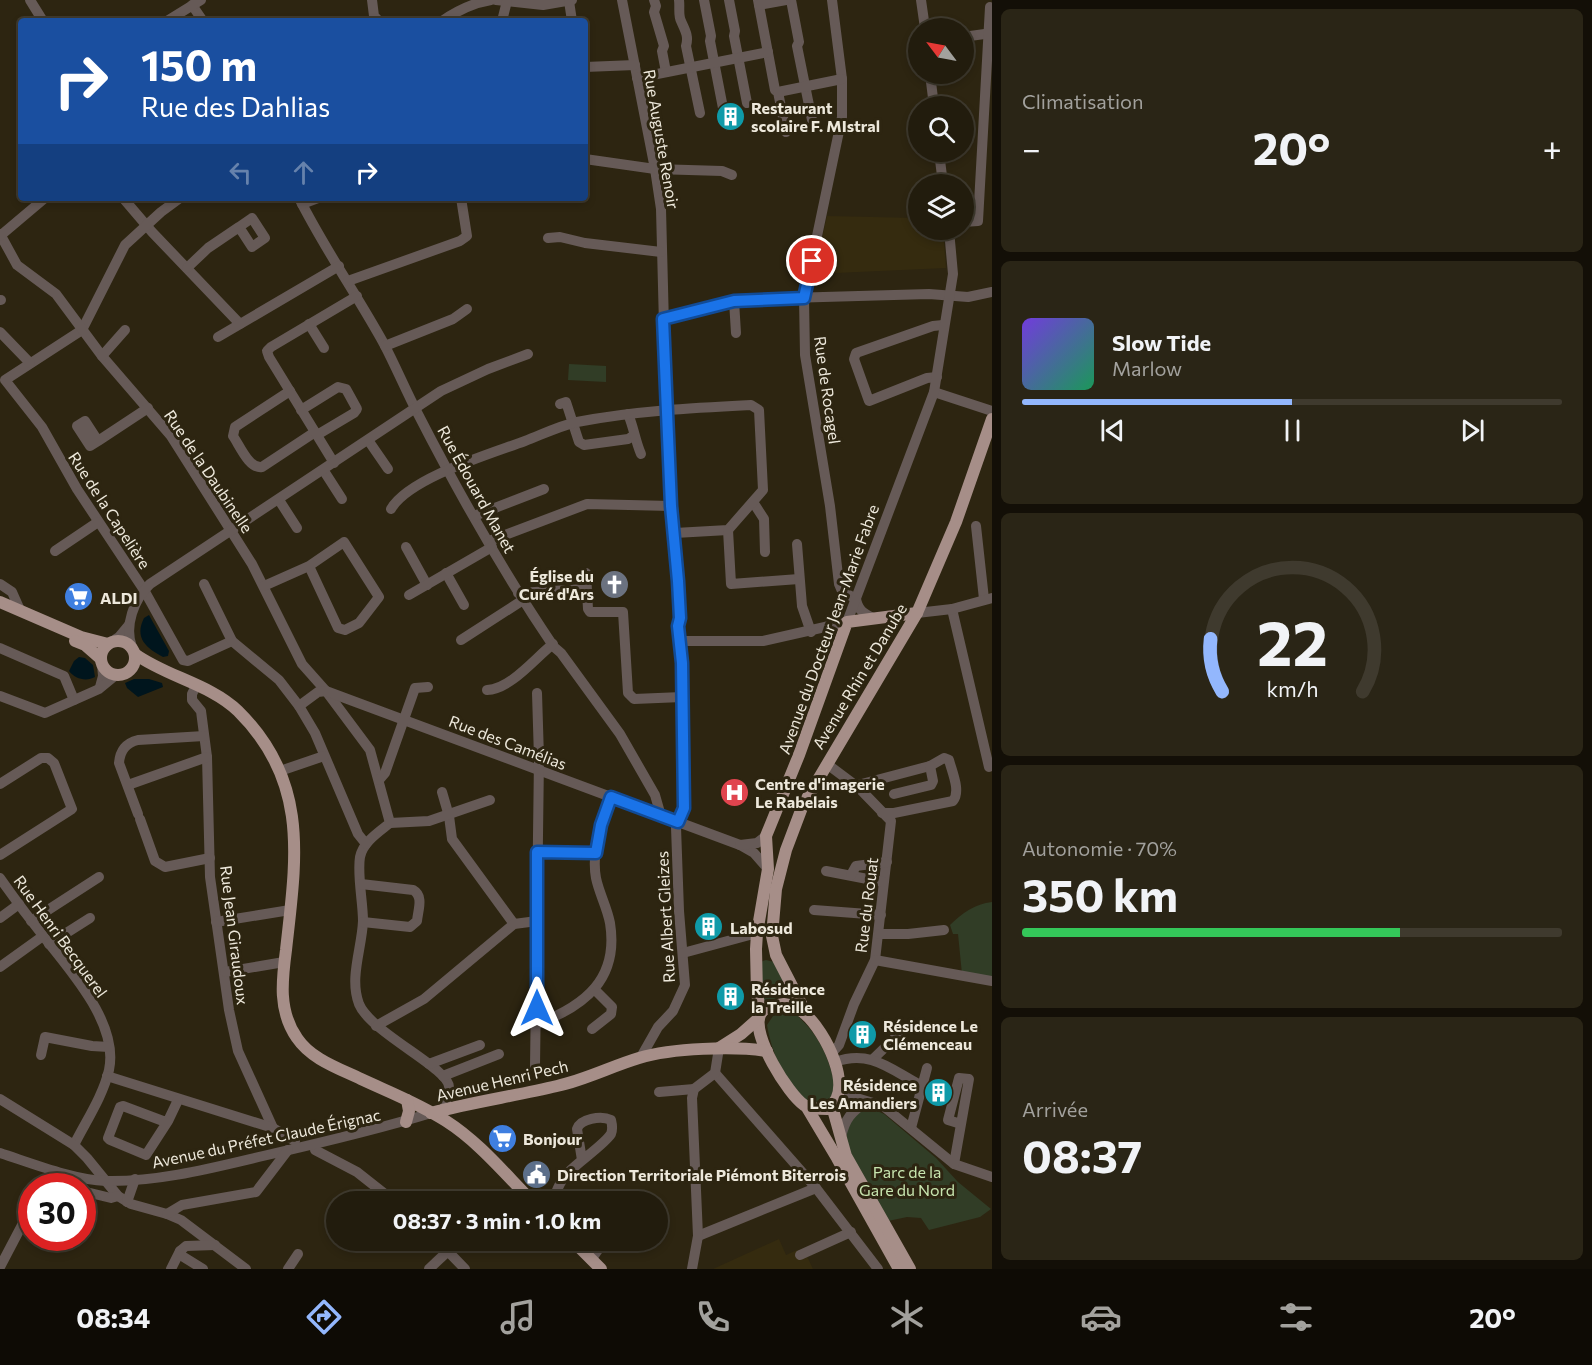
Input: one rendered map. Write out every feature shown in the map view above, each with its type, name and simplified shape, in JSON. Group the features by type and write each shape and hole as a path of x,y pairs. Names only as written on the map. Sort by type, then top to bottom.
{"main road":[{"name":"Avenue Rhin et Danube","path":"840,1083 833,1058 807,1016 776,955 772,936 772,917 776,890 786,850 803,805 917,613 956,522 992,419"},
{"path":"0,602 81,638 111,642 124,641 165,672 223,700 236,709 260,736 280,771 294,825 295,863 282,997 288,1023 302,1044 322,1060 444,1118 475,1144 521,1191"},
{"path":"0,608 79,642 102,661 108,671 116,675 125,674 132,668 134,650"},
{"path":"847,622 917,613"},
{"path":"879,617 898,620 905,632"},
{"name":"Avenue du Docteur Jean-Marie Fabre","path":"847,622 799,755 766,836 768,869 757,933 757,994 767,1051 773,1065 789,1091 806,1106 899,1269"},
{"path":"102,661 102,653 111,642"},
{"path":"132,668 165,672"},
{"path":"760,1015 775,1005 784,1004 798,1008 807,1016"},
{"name":"Avenue Henri Pech","path":"719,1048 741,1034 760,1015"},
{"name":"Avenue Henri Pech","path":"444,1118 466,1105 559,1086 641,1057 719,1048 767,1051"},
{"path":"840,1083 835,1102 846,1156 910,1269"},
{"path":"406,1100 409,1110 406,1122"},
{"path":"806,1106 821,1109 835,1102"},
{"path":"444,1118 457,1119 466,1105"},
{"path":"583,1251 596,1264"}],"street":[{"path":"30,0 41,18"},
{"path":"372,0 376,18"},
{"path":"447,18 476,2 491,0"},
{"path":"496,0 543,4 570,0 572,18"},
{"name":"Rue Auguste Renoir","path":"622,0 661,209 671,506 675,533 679,641 682,663 684,808 678,822"},
{"path":"654,0 656,6 654,12 664,46 662,51 666,72"},
{"path":"679,0 681,22 685,26 688,40 686,46 700,113"},
{"path":"704,0 723,108"},
{"path":"729,0 747,103"},
{"path":"786,0 759,3 775,90 778,92 786,132"},
{"path":"791,0 813,120"},
{"name":"Rue de Rocagel","path":"832,0 842,79 842,117 804,298 805,355 830,506 839,584 842,591 855,601 862,613 879,617"},
{"path":"921,0 924,18"},
{"path":"503,18 507,1"},
{"path":"172,18 196,3 201,18"},
{"path":"974,221 978,221 986,174 990,7"},
{"path":"974,36 990,34"},
{"path":"637,78 768,52"},
{"path":"588,67 635,65"},
{"path":"778,92 842,79"},
{"path":"588,159 655,169 722,171 732,175"},
{"path":"0,235 41,201"},
{"path":"126,201 240,324"},
{"path":"0,332 30,363 82,330 126,245 176,201"},
{"name":"Rue Édouard Manet","path":"300,201 385,346 448,470 521,597 620,734 655,795 661,816"},
{"path":"348,281 460,241 466,236 461,201"},
{"path":"187,268 208,248 239,227"},
{"name":"Rue de la Daubinelle","path":"0,235 18,265 57,294 102,356 171,436 264,586 302,664 326,691 370,750 390,823"},
{"path":"548,238 560,237 585,243 661,252"},
{"name":"Avenue du Docteur Jean-Marie Fabre","path":"847,622 934,392 953,274 950,240"},
{"path":"218,337 339,266"},
{"path":"663,319 734,301 929,294 968,297 992,292"},
{"path":"334,464 267,351 357,296"},
{"path":"734,301 736,333"},
{"path":"385,346 453,320 467,309"},
{"path":"309,324 324,348"},
{"path":"937,377 927,378 869,401 854,359 856,354 933,326 943,325"},
{"path":"102,356 125,330"},
{"path":"111,642 119,637 129,625 144,591 150,584 456,383 528,354"},
{"name":"Rue de la Capelière","path":"30,363 5,380 42,427 98,522 144,591 183,660 188,661 232,641"},
{"path":"290,391 235,427 233,436 252,465 257,468 262,467 354,413 357,409 346,389 338,387 301,410"},
{"path":"934,392 992,411"},
{"path":"560,404 566,402 579,442 584,446 628,439 633,436 635,430 628,414"},
{"path":"391,509 396,502 419,486 448,470 574,423 667,410 751,405 759,410 763,490 728,530 731,584 799,579"},
{"path":"98,441 148,408"},
{"path":"633,436 641,454"},
{"path":"369,440 388,469"},
{"path":"324,471 342,498"},
{"path":"474,516 544,489"},
{"path":"279,500 297,528"},
{"path":"753,502 764,519 765,552"},
{"path":"409,595 490,544 586,504 671,506"},
{"path":"55,551 98,522"},
{"path":"917,613 952,609 988,599 976,526"},
{"path":"675,533 728,530"},
{"path":"264,586 309,566 344,542 380,597 359,623 345,630 338,628 309,566"},
{"path":"797,544 802,606 816,630"},
{"path":"406,547 427,585"},
{"path":"446,573 464,605"},
{"path":"586,573 590,612 624,612 630,698 682,697"},
{"path":"0,584 12,592 20,610"},
{"path":"204,584 232,641 279,680 299,706 315,733 358,834 366,844"},
{"path":"461,640 521,597 586,589"},
{"path":"816,630 842,617 855,601"},
{"path":"952,609 989,767"},
{"path":"679,641 763,641 847,622"},
{"path":"129,625 129,639 134,650"},
{"path":"816,630 830,632 839,646"},
{"path":"487,690 495,690 529,667 535,658 553,644"},
{"path":"0,648 64,675 74,700"},
{"path":"99,689 103,676 102,661"},
{"path":"0,696 45,713 99,689 116,675"},
{"name":"Rue Jean Giraudoux","path":"196,686 192,700 201,711 207,757 210,877 229,1010 238,1051 273,1128"},
{"path":"379,780 385,773 414,688 428,687"},
{"path":"299,706 318,692 326,691"},
{"name":"Rue des Camélias","path":"326,691 678,822"},
{"path":"535,1067 537,693"},
{"path":"345,717 349,699"},
{"path":"204,736 130,742 120,755 119,763 155,861 165,867 210,858"},
{"path":"280,771 324,756"},
{"path":"128,785 207,757"},
{"path":"0,784 41,758 48,758 54,763 72,809 0,855"},
{"path":"826,764 854,786 859,788 882,813 894,813 953,801 957,792 949,760 944,758 930,766 854,786"},
{"path":"894,794 931,785 933,781 930,766"},
{"path":"442,792 453,839 514,924"},
{"path":"537,1024 560,1016 595,990 608,964 611,947 610,923 596,877 596,853 601,825 611,797"},
{"path":"466,1105 456,1099 443,1076 376,1026 360,1005 356,990 356,970 363,922 360,857 366,844 390,823 429,821 490,800"},
{"name":"Rue du Rouat","path":"833,1058 854,1004 875,960 891,821 882,813"},
{"path":"678,822 740,845 754,853 768,869"},
{"name":"Rue Albert Gleizes","path":"641,1057 658,1027 673,1011 685,985 677,866 676,827 678,822"},
{"path":"740,845 757,843 766,836"},
{"path":"537,852 596,853"},
{"path":"851,875 856,866 886,862"},
{"path":"826,871 884,882"},
{"path":"31,921 99,877"},
{"name":"Rue Henri Becquerel","path":"0,878 82,985 94,1005 109,1047 110,1061 107,1077 74,1145"},
{"path":"361,884 413,890 420,897 417,921 410,927 363,922"},
{"path":"0,918 19,904"},
{"path":"216,922 290,910"},
{"path":"814,910 881,915"},
{"path":"0,967 90,918"},
{"path":"376,1026 424,999 514,924 537,921"},
{"path":"879,934 944,930"},
{"path":"683,952 757,933"},
{"path":"875,960 992,981"},
{"path":"225,972 284,962"},
{"path":"591,1029 611,1014 612,1007 595,990"},
{"path":"873,1059 900,1033"},
{"path":"41,1055 45,1037 109,1047"},
{"path":"653,1038 661,1053"},
{"path":"429,1064 480,1045"},
{"path":"659,1092 694,1089 715,1073 719,1048"},
{"path":"443,1076 499,1054"},
{"path":"833,1058 854,1056 873,1059 922,1086"},
{"path":"911,1128 927,1068"},
{"path":"715,1073 816,1188 878,1269"},
{"path":"107,1077 273,1128 292,1146 256,1192 182,1205 167,1214"},
{"path":"840,1083 869,1102"},
{"path":"444,1118 449,1087"},
{"path":"692,1269 698,1236 692,1098 694,1089"},
{"path":"835,1102 850,1096 883,1106 954,1164 992,1177"},
{"path":"0,1099 74,1145 123,1199"},
{"path":"168,1121 159,1121 123,1106 120,1107 108,1138 146,1155 168,1121 178,1100"},
{"path":"841,1137 844,1123 852,1112 869,1102"},
{"path":"261,1125 267,1113"},
{"name":"Avenue du Préfet Claude Érignac","path":"0,1153 38,1166 105,1181 135,1179 181,1175 292,1146 406,1122 444,1118"},
{"path":"954,1164 961,1124"},
{"path":"315,1150 357,1172 381,1191"},
{"path":"556,1191 560,1182 582,1160"},
{"path":"123,1199 135,1179"},
{"path":"698,1236 816,1188"},
{"path":"96,1194 123,1199 148,1210 181,1220 246,1269"},
{"path":"800,1255 851,1232"},
{"path":"0,1267 18,1233"},
{"path":"171,1269 180,1251 186,1246 215,1245"},
{"path":"180,1251 182,1256 202,1269"},
{"path":"429,1269 448,1251 465,1269"},
{"path":"890,1253 894,1269"},
{"path":"288,1269 298,1254"}],"shaded area":[{"path":"827,216 908,218 908,240 944,240 946,268 814,274"},
{"path":"779,1239 786,1255 797,1250 801,1256 806,1254 813,1269 713,1269"}],"green space":[{"path":"569,364 606,366 606,382 568,380"},
{"path":"992,902 992,977 962,974 958,934 953,934 950,925 969,910"},
{"path":"766,960 774,962 792,995 781,995 762,1006 760,962"},
{"path":"788,1008 815,1035 826,1056 836,1093 828,1106 811,1103 801,1096 787,1079 776,1057 767,1025 777,1010"},
{"name":"Parc de la Gare du Nord","path":"865,1108 884,1114 991,1209 980,1217 929,1230 921,1218 907,1217 888,1221 860,1174 849,1148 847,1123"}],"water":[{"path":"149,615 169,651 168,656 163,657 157,654 143,642 141,625 144,618"},
{"path":"79,657 85,658 93,665 95,677 81,679 69,671"},
{"path":"134,679 149,679 162,683 163,687 138,697 127,688 125,683"}],"place":[{"name":"Restaurant scolaire F. MIstral","path":"730,116"},
{"name":"Église du Curé d'Ars","path":"615,584"},
{"name":"ALDI","path":"79,597"},
{"name":"Centre d'imagerie Le Rabelais","path":"734,792"},
{"name":"Labosud","path":"709,927"},
{"name":"Résidence la Treille","path":"730,997"},
{"name":"Résidence Le Clémenceau","path":"862,1034"},
{"name":"Résidence Les Amandiers","path":"938,1093"},
{"name":"Bonjour","path":"502,1138"},
{"name":"Direction Territoriale Piémont Biterrois","path":"536,1174"}],"route":[{"path":"537,1008 537,852 596,853 601,825 611,797 678,822 684,808 682,663 678,626 680,618 675,533 671,506 663,319 734,301 804,298 812,261"}]}
